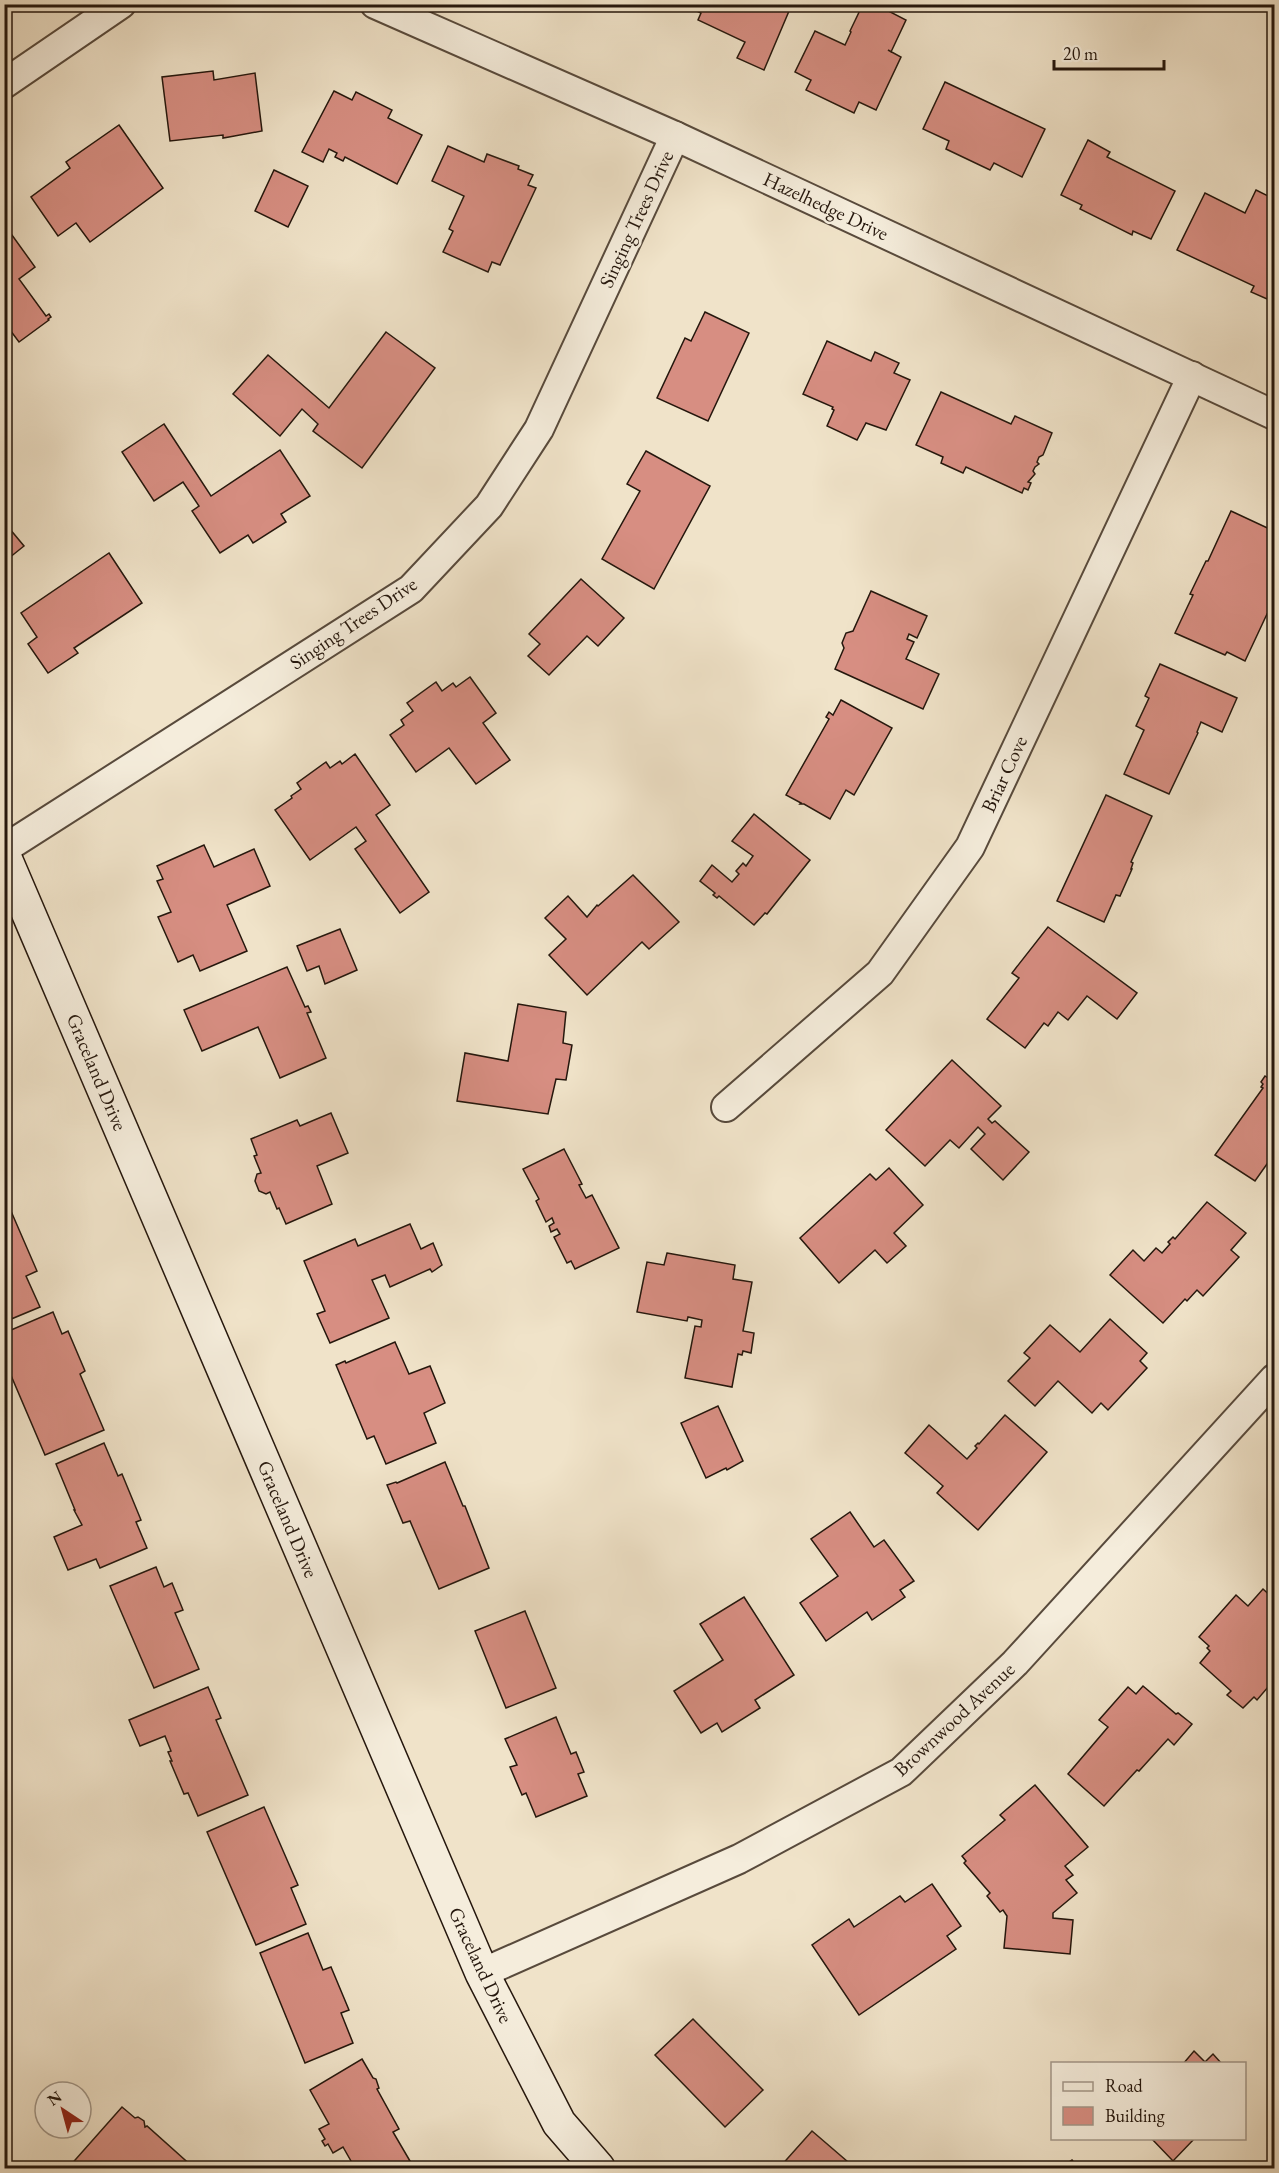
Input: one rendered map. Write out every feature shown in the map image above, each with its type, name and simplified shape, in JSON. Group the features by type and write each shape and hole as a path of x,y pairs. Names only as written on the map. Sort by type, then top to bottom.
{"street":[{"path":"4,84 121,4"},
{"name":"Hazelhedge Drive","path":"375,4 675,135 1275,415"},
{"name":"Singing Trees Drive","path":"4,849 411,589 489,506 539,429 675,135"},
{"name":"Briar Cove","path":"726,1107 880,973 970,847 1192,376"},
{"name":"Graceland Drive","path":"4,856 482,1973 559,2123 598,2169"},
{"name":"Brownwood Avenue","path":"482,1973 739,1859 901,1772 1015,1663 1275,1379"}],"building":[{"path":"682,4 792,4 764,70 737,58 745,42 698,20 701,13"},
{"path":"863,4 875,4 906,20 891,52 901,57 876,110 859,102 854,113 806,90 811,80 795,72 815,31 845,45"},
{"path":"213,71 214,80 255,73 262,131 223,138 223,135 170,141 162,77"},
{"path":"945,82 1045,129 1022,177 994,163 990,170 946,149 949,141 923,129"},
{"path":"334,91 352,100 356,92 392,110 388,118 422,135 397,184 345,157 343,161 335,157 337,153 329,149 323,162 302,152"},
{"path":"119,125 163,188 90,242 76,223 58,236 31,197 70,168 66,162"},
{"path":"1088,140 1110,152 1107,157 1175,191 1151,239 1133,231 1132,235 1080,209 1082,205 1061,195"},
{"path":"448,146 484,162 487,154 519,166 518,169 533,175 528,185 536,188 500,265 492,262 488,272 443,252 453,231 449,229 464,196 432,181"},
{"path":"274,170 308,186 288,227 255,211"},
{"path":"1256,190 1274,199 1274,211 1268,225 1274,228 1274,302 1251,292 1254,286 1177,250 1205,193 1245,213"},
{"path":"4,224 35,267 19,279 46,316 49,314 51,317 19,342 4,322 4,303 7,301 4,298"},
{"path":"705,312 749,333 708,421 657,398 685,338 691,341"},
{"path":"386,332 435,368 362,468 313,431 318,424 302,409 280,436 233,394 268,355 329,408"},
{"path":"827,341 871,361 875,352 899,363 894,373 910,380 886,430 866,423 857,440 827,426 834,410 833,407 803,394"},
{"path":"941,392 1011,424 1015,416 1052,433 1043,455 1039,457 1037,462 1039,464 1033,471 1035,474 1028,482 1031,483 1028,490 1024,488 1022,493 966,467 963,473 941,463 943,457 916,445"},
{"path":"164,424 211,496 280,450 310,496 281,514 286,522 253,543 248,535 220,553 192,511 199,506 183,482 154,501 122,452"},
{"path":"646,451 710,486 654,589 602,559 640,491 627,484"},
{"path":"1231,511 1274,531 1274,611 1272,617 1267,614 1245,661 1227,652 1225,655 1175,633 1193,595 1190,594"},
{"path":"4,522 24,546 4,562"},
{"path":"109,553 142,603 74,648 78,653 48,673 28,644 37,637 21,613"},
{"path":"581,579 624,618 598,646 587,636 549,675 528,656 540,644 529,634"},
{"path":"871,591 927,616 917,638 909,634 907,639 914,642 906,659 939,674 923,709 835,669 844,648 842,643 846,633 853,631"},
{"path":"1160,664 1237,698 1222,732 1201,722 1169,794 1124,774 1144,730 1136,726 1149,698 1145,696"},
{"path":"470,677 496,713 483,723 510,760 476,784 449,748 416,772 390,735 404,725 401,720 413,711 407,703 436,682 442,691 453,683 456,687"},
{"path":"841,700 892,728 854,795 846,790 830,819 786,795 829,719 826,717 829,712 833,715"},
{"path":"355,754 390,805 376,815 429,892 400,913 355,849 366,841 356,827 310,860 275,810 301,789 297,783 326,762 330,768 340,761 342,764"},
{"path":"1106,795 1152,816 1131,862 1133,863 1132,869 1120,896 1116,895 1104,922 1057,901"},
{"path":"754,814 810,860 767,914 765,913 754,925 719,896 717,898 713,895 715,893 700,881 712,865 732,882 739,874 736,871 743,863 746,866 753,856 732,841"},
{"path":"204,845 214,867 254,849 270,886 227,905 247,951 200,971 193,955 178,962 158,917 171,912 157,881 163,879 157,866"},
{"path":"633,875 679,922 649,949 642,942 587,995 549,955 566,939 545,918 568,896 587,917 597,905"},
{"path":"1048,927 1137,993 1117,1019 1087,996 1068,1020 1058,1012 1048,1026 1044,1023 1025,1048 987,1019 1019,978 1012,973"},
{"path":"340,929 357,970 325,984 319,966 307,971 297,946"},
{"path":"287,967 305,1007 308,1006 311,1012 307,1013 326,1058 280,1078 258,1027 202,1051 184,1010"},
{"path":"518,1004 566,1012 563,1043 572,1045 566,1080 556,1079 548,1114 457,1101 465,1053 508,1061"},
{"path":"952,1060 1001,1106 988,1119 992,1123 995,1121 1029,1152 1003,1180 971,1149 985,1134 978,1127 959,1148 950,1140 925,1166 886,1130"},
{"path":"1274,1069 1274,1154 1255,1181 1215,1155 1263,1088 1261,1082 1265,1076 1268,1078"},
{"path":"331,1113 348,1153 317,1166 332,1204 286,1224 270,1192 266,1194 259,1191 255,1181 257,1174 261,1173 254,1156 257,1155 251,1139 297,1120 300,1126"},
{"path":"564,1149 582,1184 579,1185 586,1198 592,1195 619,1248 575,1269 571,1261 567,1263 554,1237 560,1234 557,1229 551,1232 549,1226 554,1223 552,1218 546,1222 536,1201 539,1199 523,1169"},
{"path":"889,1168 923,1205 894,1233 906,1246 887,1263 875,1250 839,1283 800,1238 870,1174 876,1180"},
{"path":"4,1195 37,1271 26,1276 40,1307 4,1322"},
{"path":"1207,1202 1246,1233 1231,1250 1239,1257 1203,1296 1197,1290 1187,1301 1185,1299 1163,1323 1110,1275 1133,1250 1144,1261 1156,1248 1162,1253 1170,1244 1168,1242 1173,1237 1175,1239"},
{"path":"410,1224 421,1249 433,1243 442,1265 432,1272 430,1269 390,1287 385,1275 372,1280 389,1318 330,1343 317,1314 325,1311 304,1261 355,1239 358,1246"},
{"path":"667,1253 735,1265 733,1279 752,1282 743,1331 754,1333 751,1353 743,1351 742,1355 738,1354 732,1387 685,1378 695,1326 701,1327 702,1320 688,1317 687,1321 637,1312 647,1262 664,1265"},
{"path":"53,1312 62,1334 68,1331 85,1371 80,1374 104,1430 45,1455 4,1359 4,1333"},
{"path":"1110,1319 1147,1353 1140,1361 1147,1368 1108,1410 1101,1403 1092,1413 1058,1381 1035,1406 1008,1381 1030,1358 1024,1353 1050,1325 1080,1352"},
{"path":"395,1342 409,1374 430,1366 445,1403 424,1413 436,1443 386,1464 374,1436 367,1439 336,1365"},
{"path":"718,1406 743,1461 706,1478 681,1423"},
{"path":"1005,1415 1047,1452 978,1530 937,1493 943,1486 905,1453 929,1425 967,1459 977,1448 975,1446"},
{"path":"104,1443 118,1476 122,1474 141,1520 136,1522 147,1548 100,1568 96,1559 68,1570 54,1537 82,1525 56,1464"},
{"path":"445,1462 489,1568 439,1589 410,1521 403,1523 387,1485 397,1483"},
{"path":"850,1512 874,1547 884,1540 914,1581 900,1590 905,1597 872,1620 867,1612 826,1641 800,1603 838,1576 811,1539"},
{"path":"156,1567 164,1587 172,1583 183,1610 175,1613 199,1669 154,1688 110,1586"},
{"path":"1263,1589 1274,1599 1274,1654 1272,1657 1274,1659 1274,1680 1257,1700 1254,1697 1243,1708 1227,1695 1231,1691 1200,1663 1210,1651 1207,1648 1209,1646 1199,1637 1236,1595 1248,1606"},
{"path":"744,1597 794,1675 755,1700 760,1708 722,1732 717,1723 701,1733 674,1691 723,1660 700,1624"},
{"path":"525,1611 556,1688 506,1708 475,1631"},
{"path":"1143,1686 1176,1714 1178,1713 1192,1724 1174,1745 1168,1739 1104,1806 1068,1774 1108,1727 1099,1720 1128,1687 1136,1694"},
{"path":"208,1687 221,1718 216,1720 248,1795 198,1816 188,1793 184,1794 170,1761 172,1761 168,1752 171,1751 165,1736 140,1746 129,1720"},
{"path":"556,1717 571,1754 576,1752 584,1772 578,1774 587,1796 536,1817 526,1793 522,1795 510,1767 517,1765 505,1739"},
{"path":"1035,1785 1088,1847 1065,1866 1073,1875 1066,1880 1077,1893 1053,1913 1053,1918 1073,1920 1070,1954 1004,1948 1007,1916 1003,1910 1000,1912 987,1896 990,1893 964,1863 966,1861 962,1856 1005,1820 1000,1815"},
{"path":"264,1807 298,1885 291,1888 306,1924 256,1945 207,1832"},
{"path":"932,1884 961,1926 947,1936 956,1949 859,2015 812,1945 849,1919 854,1927 900,1896 905,1902"},
{"path":"308,1933 323,1970 331,1967 349,2010 341,2013 353,2043 305,2063 260,1953"},
{"path":"693,2019 763,2090 725,2127 655,2055"},
{"path":"1194,2051 1205,2062 1185,2062"},
{"path":"1213,2054 1220,2062 1205,2062"},
{"path":"362,2059 373,2078 376,2079 379,2088 377,2089 399,2129 393,2132 410,2161 396,2168 355,2168 343,2147 333,2153 328,2144 325,2146 322,2141 325,2139 319,2129 329,2124 310,2090"},
{"path":"122,2107 135,2118 138,2117 144,2121 145,2127 147,2126 194,2168 68,2168"},
{"path":"812,2131 855,2168 779,2168"},
{"path":"1153,2140 1193,2140 1173,2161"},
{"path":"1072,2160 1078,2168 1060,2168"}]}
